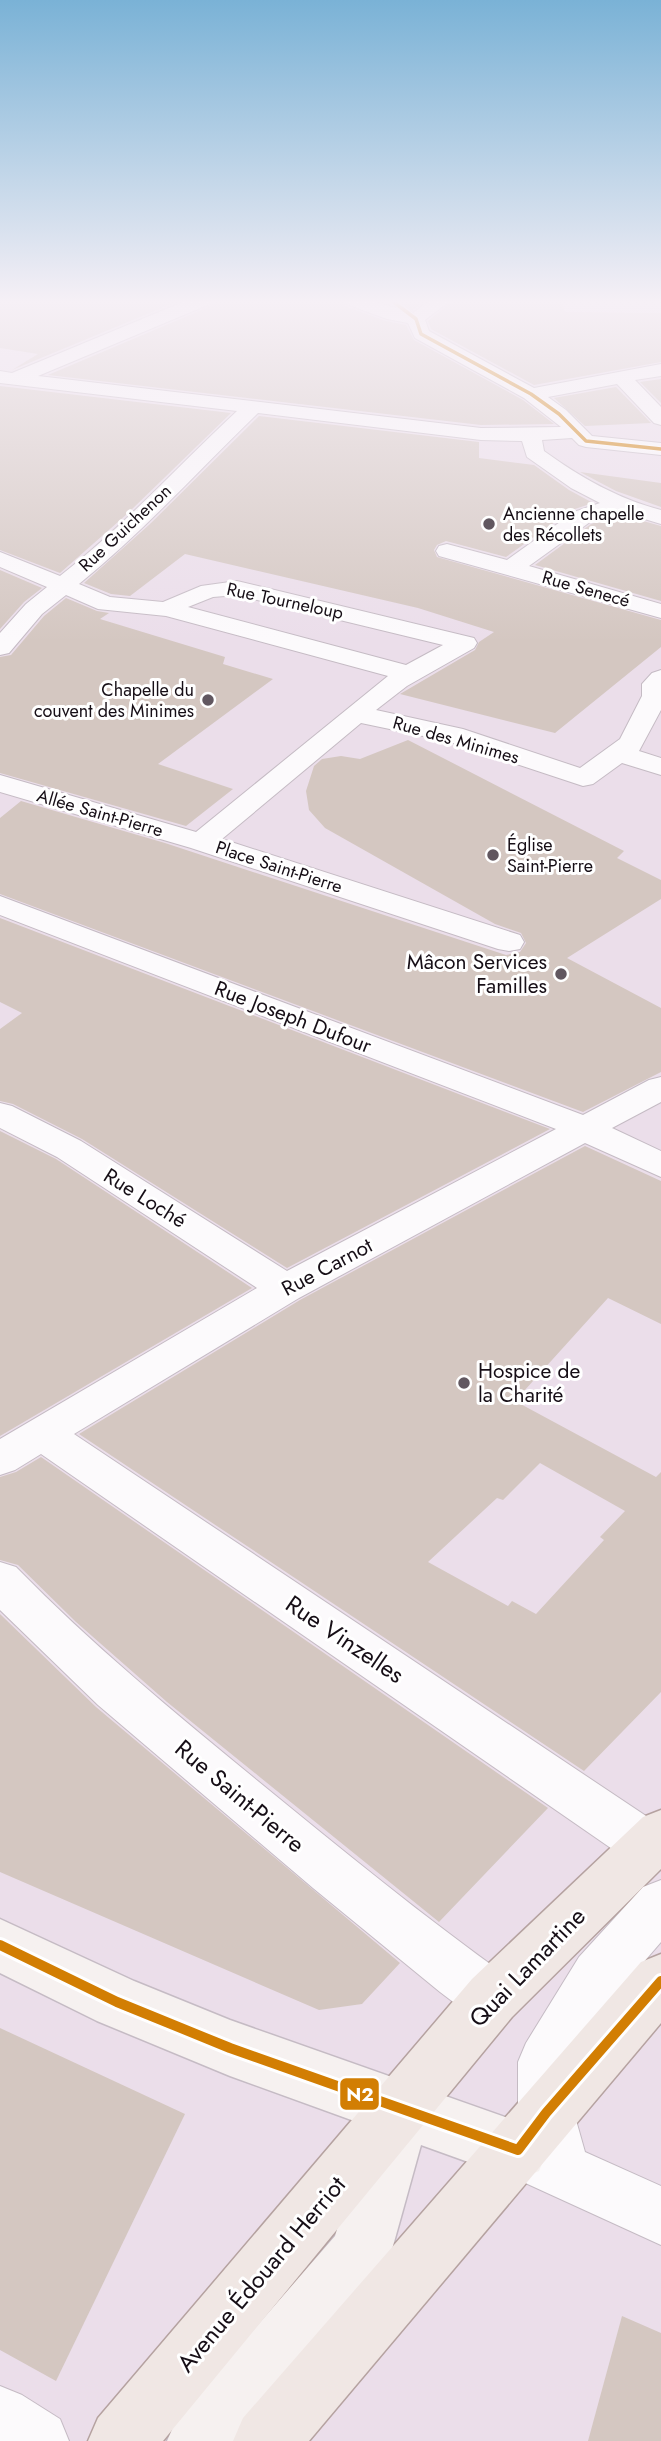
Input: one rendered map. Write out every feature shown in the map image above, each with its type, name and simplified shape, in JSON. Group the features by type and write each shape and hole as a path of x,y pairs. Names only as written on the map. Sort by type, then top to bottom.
{"main road":[{"name":"Quai Lamartine","path":"402,2108 492,1998 655,1840"},
{"path":"266,2441 542,2144 661,1981"},
{"name":"Avenue Édouard Herriot","path":"121,2441 402,2108"}],"street":[{"name":"Rue Guichenon","path":"0,648 34,609 148,512 246,414"},
{"path":"306,414 481,433 531,435 575,432"},
{"path":"559,414 586,441 661,449"},
{"path":"531,435 534,453 563,475 619,503 661,517"},
{"name":"Rue Senecé","path":"511,568 582,517 619,503"},
{"name":"Rue Senecé","path":"447,551 661,611"},
{"path":"0,559 106,604 167,608 411,674"},
{"name":"Rue Tourneloup","path":"167,608 198,592 219,587 237,588 465,643"},
{"name":"Rue des Minimes","path":"357,714 379,694 465,643"},
{"path":"619,754 631,744 654,696 655,684 661,678"},
{"name":"Rue des Minimes","path":"357,714 454,735 583,778 619,754"},
{"name":"Place Saint-Pierre","path":"201,842 327,735 357,714"},
{"path":"619,754 661,767"},
{"name":"Allée Saint-Pierre","path":"0,783 201,842"},
{"name":"Place Saint-Pierre","path":"201,842 509,942"},
{"name":"Rue Joseph Dufour","path":"0,905 586,1130 661,1165"},
{"name":"Rue Carnot","path":"0,1459 286,1288 661,1088"},
{"name":"Rue Loché","path":"0,1114 69,1149 286,1288"},
{"name":"Rue Vinzelles","path":"41,1433 655,1840"},
{"name":"Rue Saint-Pierre","path":"0,1580 48,1633 209,1770 412,1940 492,1998"},
{"path":"542,2144 545,2062 598,1975 661,1904"},
{"path":"0,1945 117,2003 230,2048 402,2108 542,2144 661,2216"},
{"path":"200,2441 360,2253 402,2108"},
{"path":"0,2417 38,2441"}],"building":[{"path":"0,414 230,414 127,514 60,573 0,550"},
{"path":"385,414 541,414 554,424 481,425"},
{"path":"572,414 642,414 651,423 585,426"},
{"path":"259,416 479,442 479,458 534,465 593,503 572,510 506,557 446,541 437,545 434,550 437,557 661,620 661,647 555,733 400,694 475,650 479,642 494,632 418,608 185,554 130,596 111,594 84,583 150,524"},
{"path":"580,472 661,483 661,507 616,491"},
{"path":"618,514 661,526 661,601 535,565 591,524"},
{"path":"0,570 42,588 24,602 0,629"},
{"path":"66,598 109,613 100,619 225,657 223,664 273,679 158,764 233,789 186,826 0,773 0,657 11,655 44,616"},
{"path":"408,740 624,851 617,858 661,880 661,899 567,958 661,1008 661,1072 583,1112 0,894 0,818 21,801 165,843 506,955 520,952 526,943 521,933 495,924 325,828 309,810 306,791 314,766 322,759 341,756 360,759"},
{"path":"0,918 550,1129 287,1268 82,1139 13,1104 0,1101 0,1029 22,1013 0,1002"},
{"path":"0,1131 56,1159 252,1288 0,1436"},
{"path":"585,1146 661,1181 661,1324 608,1298 515,1401 656,1477 661,1472 661,1692 584,1771 79,1434 300,1300","holes":["540,1463 625,1511 600,1537 604,1540 536,1614 512,1601 508,1606 428,1562 497,1498 503,1500"]},
{"path":"41,1457 548,1808 439,1922 167,1702 76,1622 18,1565 0,1560 0,1477 16,1472"},
{"path":"0,1614 96,1707 400,1963 362,2004 319,2010 0,1872"},
{"path":"0,2028 185,2114 56,2381 0,2350"},
{"path":"622,2316 661,2333 661,2441 588,2441"}],"transit line":[{"name":"N2","path":"559,414 586,441 661,449"},
{"name":"N2","path":"0,1945 117,2002 230,2048 518,2150 546,2113 661,1981"}],"place":[{"name":"Ancienne chapelle des Récollets","path":"489,524"},
{"name":"Chapelle du couvent des Minimes","path":"208,700"},
{"name":"Église Saint-Pierre","path":"493,855"},
{"name":"Mâcon Services Familles","path":"561,974"},
{"name":"Hospice de la Charité","path":"464,1383"}]}
